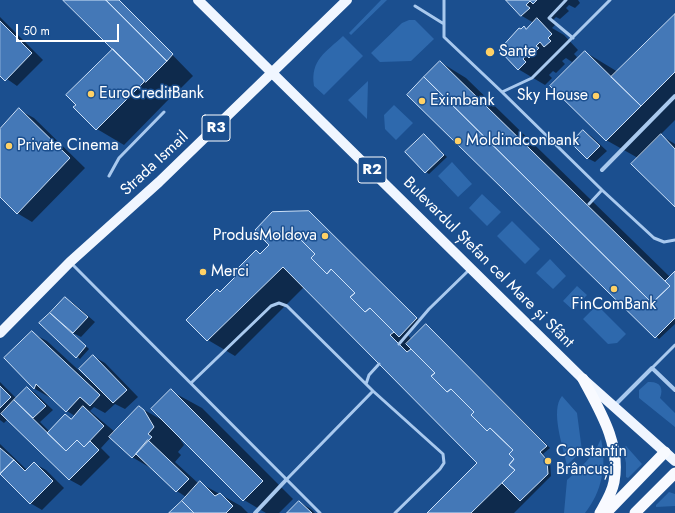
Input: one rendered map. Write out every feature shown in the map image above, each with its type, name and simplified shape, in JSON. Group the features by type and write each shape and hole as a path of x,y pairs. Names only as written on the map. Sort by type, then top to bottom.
{"highway":[{"path":"583,379 605,421 614,452 614,484 600,513"},
{"path":"606,513 665,452"},
{"path":"635,513 675,473"}],"main road":[{"name":"Bulevardul Ștefan cel Mare și Sfânt","path":"198,0 472,268 583,379 675,460"},
{"name":"Strada Ismail","path":"0,333 70,262 159,182 347,0"}],"street":[{"path":"602,170 675,96"},
{"path":"614,406 652,368 675,390"},
{"path":"255,513 286,480"}],"lane":[{"path":"444,0 444,37 602,190 654,238 664,242 675,240"},
{"path":"566,0 549,18 572,38"},
{"path":"502,92 532,78 610,0"},
{"path":"415,6 444,24"},
{"path":"109,176 118,158 164,112"},
{"path":"589,204 602,190"},
{"path":"70,262 320,513"},
{"path":"399,344 472,268"},
{"path":"192,383 271,306 279,303 287,306 373,391 443,454 445,458 444,463 396,513"},
{"path":"652,368 675,345"},
{"path":"366,384 369,375 379,364"},
{"path":"286,480 373,391"}],"shaded area":[{"path":"381,0 387,0 351,35 349,33"},
{"path":"409,20 415,20 434,39 411,61 380,62 371,53 402,23"},
{"path":"343,36 363,56 324,95 314,86 314,69 325,52"},
{"path":"368,81 367,119 348,100"},
{"path":"394,105 413,123 396,140 385,129 384,115"},
{"path":"452,162 472,184 458,197 438,176"},
{"path":"482,194 501,212 487,226 469,208"},
{"path":"512,221 540,249 525,264 497,236"},
{"path":"550,259 566,276 553,289 536,273"},
{"path":"577,286 587,295 573,310 563,301"},
{"path":"597,305 626,334 617,343 608,344 583,319"},
{"path":"648,382 656,383 660,386 662,391 660,398 675,413 675,427 639,398 639,390"},
{"path":"562,396 577,413 582,451 567,465 560,439 557,419 557,410"},
{"path":"601,439 603,449 603,468 602,478 596,496 585,513 564,513 567,480 582,466"},
{"path":"626,446 642,464 628,478 626,477 626,463 623,449"},
{"path":"669,492 675,494 675,506 656,507 656,505"}],"building":[{"path":"63,0 106,0 167,61 146,82"},
{"path":"106,0 119,0 173,54 167,61"},
{"path":"506,0 537,0 533,4 530,1 526,5 530,8 521,16"},
{"name":"Sky House","path":"675,14 675,72 641,106 611,77"},
{"path":"537,18 552,34 548,38 551,41 544,47 540,42 536,46 539,48 529,58 526,55 523,59 526,62 518,70 499,50 519,28 521,29 524,26 526,29"},
{"path":"0,21 32,53 5,81 0,76"},
{"path":"113,49 144,80 144,82 96,130 73,107 76,105 66,95"},
{"name":"Sky House","path":"585,51 641,106 606,141 550,86"},
{"path":"440,61 670,286 652,303 424,77"},
{"path":"424,77 652,303 670,286 665,281 675,271 675,318 655,338 407,95"},
{"path":"19,108 70,158 17,214 0,197 0,129"},
{"path":"583,130 600,146 587,159 571,143"},
{"path":"424,134 444,155 425,173 405,152"},
{"path":"661,134 675,149 675,207 631,164"},
{"path":"309,211 417,318 399,337 370,308 365,312 350,297 355,293 331,269 327,274 311,258 315,254 293,232 288,237 282,231 276,237 273,233 265,241 255,230 272,212"},
{"path":"282,231 288,237 293,232 315,254 311,258 327,274 331,269 355,293 350,297 365,312 370,308 394,332 390,335 407,352 411,349 435,373 431,376 447,392 451,389 474,412 471,415 487,431 490,428 513,450 509,454 514,459 509,465 515,470 471,513 427,513 477,463 283,267 207,341 186,320 217,289 220,292 235,277 232,274 256,250 260,254 269,245 265,241 273,233 276,237"},
{"path":"65,297 88,317 73,333 50,313"},
{"path":"50,313 86,346 76,358 39,323"},
{"path":"426,324 547,446 540,452 547,460 548,474 520,501 502,483 515,470 509,465 514,459 509,454 513,450 490,428 487,431 471,415 474,412 451,389 447,392 431,376 435,373 406,344"},
{"path":"32,331 100,395 90,406 80,397 66,412 36,384 34,389 4,358"},
{"path":"93,355 127,390 113,403 79,369"},
{"path":"0,386 11,397 0,408"},
{"path":"27,387 46,406 33,418 14,400"},
{"path":"171,389 263,481 243,501 151,409"},
{"path":"14,400 66,451 77,440 84,447 90,441 99,450 69,480 1,414"},
{"path":"83,406 104,426 84,447 77,440 66,451 47,433 65,414 71,419"},
{"path":"139,406 144,410 154,427 148,434 152,437 132,458 109,437"},
{"path":"148,440 189,479 176,492 136,454"},
{"path":"0,448 14,460 0,474"},
{"path":"14,460 25,471 34,462 53,481 30,504 0,474"},
{"path":"200,481 215,496 220,493 233,506 226,513 194,513 182,501"},
{"path":"182,501 194,513 169,513"},
{"path":"299,501 312,513 287,513"}],"place":[{"name":"Sante","path":"490,52"},
{"name":"EuroCreditBank","path":"91,94"},
{"name":"Sky House","path":"596,96"},
{"name":"Eximbank","path":"422,101"},
{"name":"Moldindconbank","path":"458,141"},
{"name":"Private Cinema","path":"9,146"},
{"name":"ProdusMoldova","path":"325,236"},
{"name":"Merci","path":"203,272"},
{"name":"FinComBank","path":"614,289"},
{"name":"Constantin Brâncuși","path":"548,461"}]}
